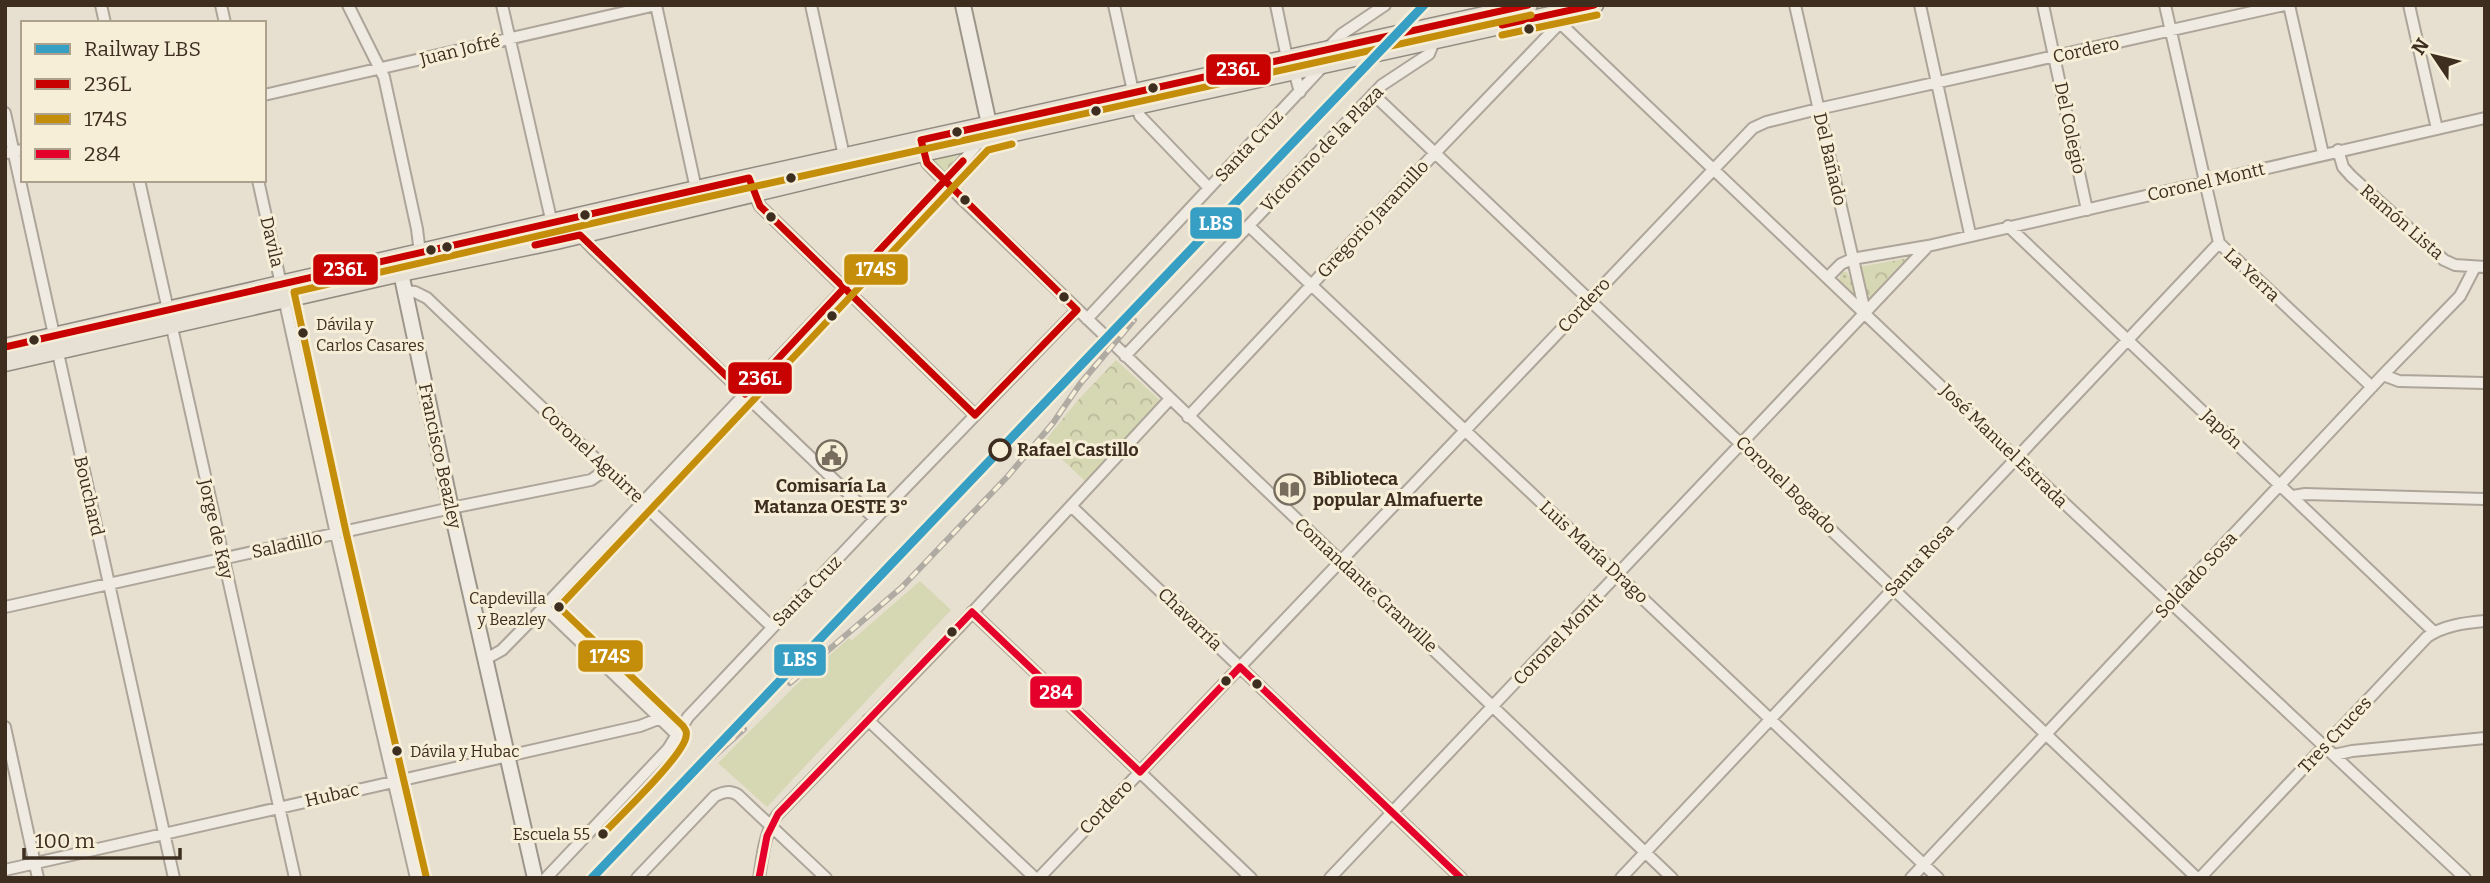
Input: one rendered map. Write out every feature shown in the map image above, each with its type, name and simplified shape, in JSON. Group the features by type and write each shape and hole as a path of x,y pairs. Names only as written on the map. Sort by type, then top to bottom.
{"main road":[{"path":"283,292 401,273 555,241 844,156 982,140 1134,99 1290,64 1328,48 1529,5"},
{"path":"1290,64 1324,65 1595,5"},
{"path":"5,363 55,344 283,292 420,253 696,189 751,185 922,146 989,124 1134,99"},
{"path":"5,347 55,344"}],"street":[{"path":"348,5 381,69 417,229 420,253 401,273"},
{"path":"502,5 555,241"},
{"path":"656,5 696,189"},
{"name":"Juan Jofré","path":"266,95 656,5"},
{"path":"811,5 844,156"},
{"path":"963,5 989,124"},
{"path":"1114,5 1134,99 1146,124 1209,187"},
{"path":"1276,5 1290,64 1300,92"},
{"path":"1328,48 1342,34 1385,5"},
{"name":"Del Bañado","path":"1795,5 1865,312"},
{"path":"1920,5 1970,234"},
{"name":"Del Colegio","path":"2043,5 2087,210"},
{"name":"La Yerra","path":"2165,5 2219,243 2372,387"},
{"path":"2286,5 2323,154"},
{"name":"Cordero","path":"1037,878 1465,432 1713,168 1759,124 2286,5"},
{"path":"2409,5 2437,129"},
{"name":"Gregorio Jaramillo","path":"1188,417 1434,154 1557,14"},
{"name":"José Manuel Estrada","path":"1557,14 1713,168 2015,457 2465,878"},
{"name":"Victorino de la Plaza","path":"1125,356 1382,85 1429,54 1435,39"},
{"name":"Santa Cruz","path":"1087,318 1324,65"},
{"name":"Coronel Bogado","path":"1373,94 2199,878"},
{"name":"Bouchard","path":"5,113 174,878"},
{"name":"Coronel Montt","path":"1828,277 1852,259 1928,246 1970,234 2087,210 2485,118"},
{"path":"486,659 502,650 544,607 945,183 982,140"},
{"name":"Comandante Granville","path":"922,146 927,163 945,183 1672,878"},
{"name":"Ramón Lista","path":"2338,150 2343,167 2351,176 2444,260 2455,265 2480,267"},
{"name":"Jorge de Kay","path":"139,182 295,878"},
{"name":"Davila","path":"258,182 416,878"},
{"path":"751,185 760,205 975,415"},
{"path":"577,218 580,235 875,519"},
{"name":"Luis María Drago","path":"1249,226 1938,878"},
{"name":"Japón","path":"2008,226 2434,632"},
{"name":"Santa Rosa","path":"1621,878 2219,243"},
{"name":"Coronel Montt","path":"1330,878 1928,246"},
{"name":"Soldado Sosa","path":"1911,878 2383,374 2460,296 2480,267"},
{"name":"Francisco Beazley","path":"401,273 535,878"},
{"name":"Coronel Aguirre","path":"405,291 427,298 772,627"},
{"name":"Santa Cruz","path":"546,878 668,749 688,717 772,627 1077,310"},
{"path":"2383,374 2399,381 2485,383"},
{"path":"759,878 770,824 1170,400"},
{"name":"Saladillo","path":"5,607 451,508 591,480 607,469"},
{"path":"2292,496 2305,494 2485,499"},
{"name":"Chavarría","path":"1071,506 1461,878"},
{"path":"544,607 676,734"},
{"path":"972,612 1251,878"},
{"name":"Tres Cruces","path":"2199,878 2427,637 2434,632 2465,623 2485,621"},
{"name":"Hubac","path":"5,870 640,726 658,719"},
{"path":"868,720 1037,878"},
{"path":"5,727 38,878"},
{"path":"2334,755 2485,738"},
{"path":"637,878 715,796 723,792 738,794 826,878"}],"green space":[{"path":"952,152 957,155 947,172 944,172 934,163 935,159"},
{"path":"1908,258 1868,301 1859,267"},
{"path":"1841,272 1847,272 1857,294 1855,297 1839,281"},
{"path":"1116,360 1163,403 1088,484 1044,442 1078,400"},
{"path":"920,581 951,610 767,807 718,763 797,684"}],"railway":[{"path":"790,683 902,587 1008,476 1134,320"},
{"path":"668,798 744,729"}],"rail line":[{"name":"LBS","path":"592,878 1424,5"}],"transit line":[{"name":"236L","path":"5,347 749,178 760,206 975,415 1077,310 927,163 921,140 1528,5"},
{"name":"236L","path":"1502,25 1594,5"},
{"name":"174S","path":"426,876 346,532 294,292 698,199 1531,15"},
{"name":"174S","path":"1502,35 1597,15"},
{"name":"174S","path":"603,834 674,758 682,746 686,732 683,726 559,607 988,150 1012,144"},
{"name":"236L","path":"535,245 580,235 745,394 963,161"},
{"name":"284","path":"972,612 1140,772"},
{"name":"284","path":"759,878 767,836 778,814 972,612"},
{"name":"284","path":"1240,667 1461,878"},
{"name":"284","path":"1140,772 1240,667"}],"place":[{"name":"Dávila y Carlos Casares","path":"303,333"},
{"name":"Rafael Castillo","path":"1000,450"},
{"name":"Comisaría La Matanza OESTE 3°","path":"831,455"},
{"name":"Biblioteca popular Almafuerte","path":"1290,489"},
{"name":"Capdevilla y Beazley","path":"559,607"},
{"name":"Dávila y Hubac","path":"397,751"},
{"name":"Escuela 55","path":"603,834"}]}
